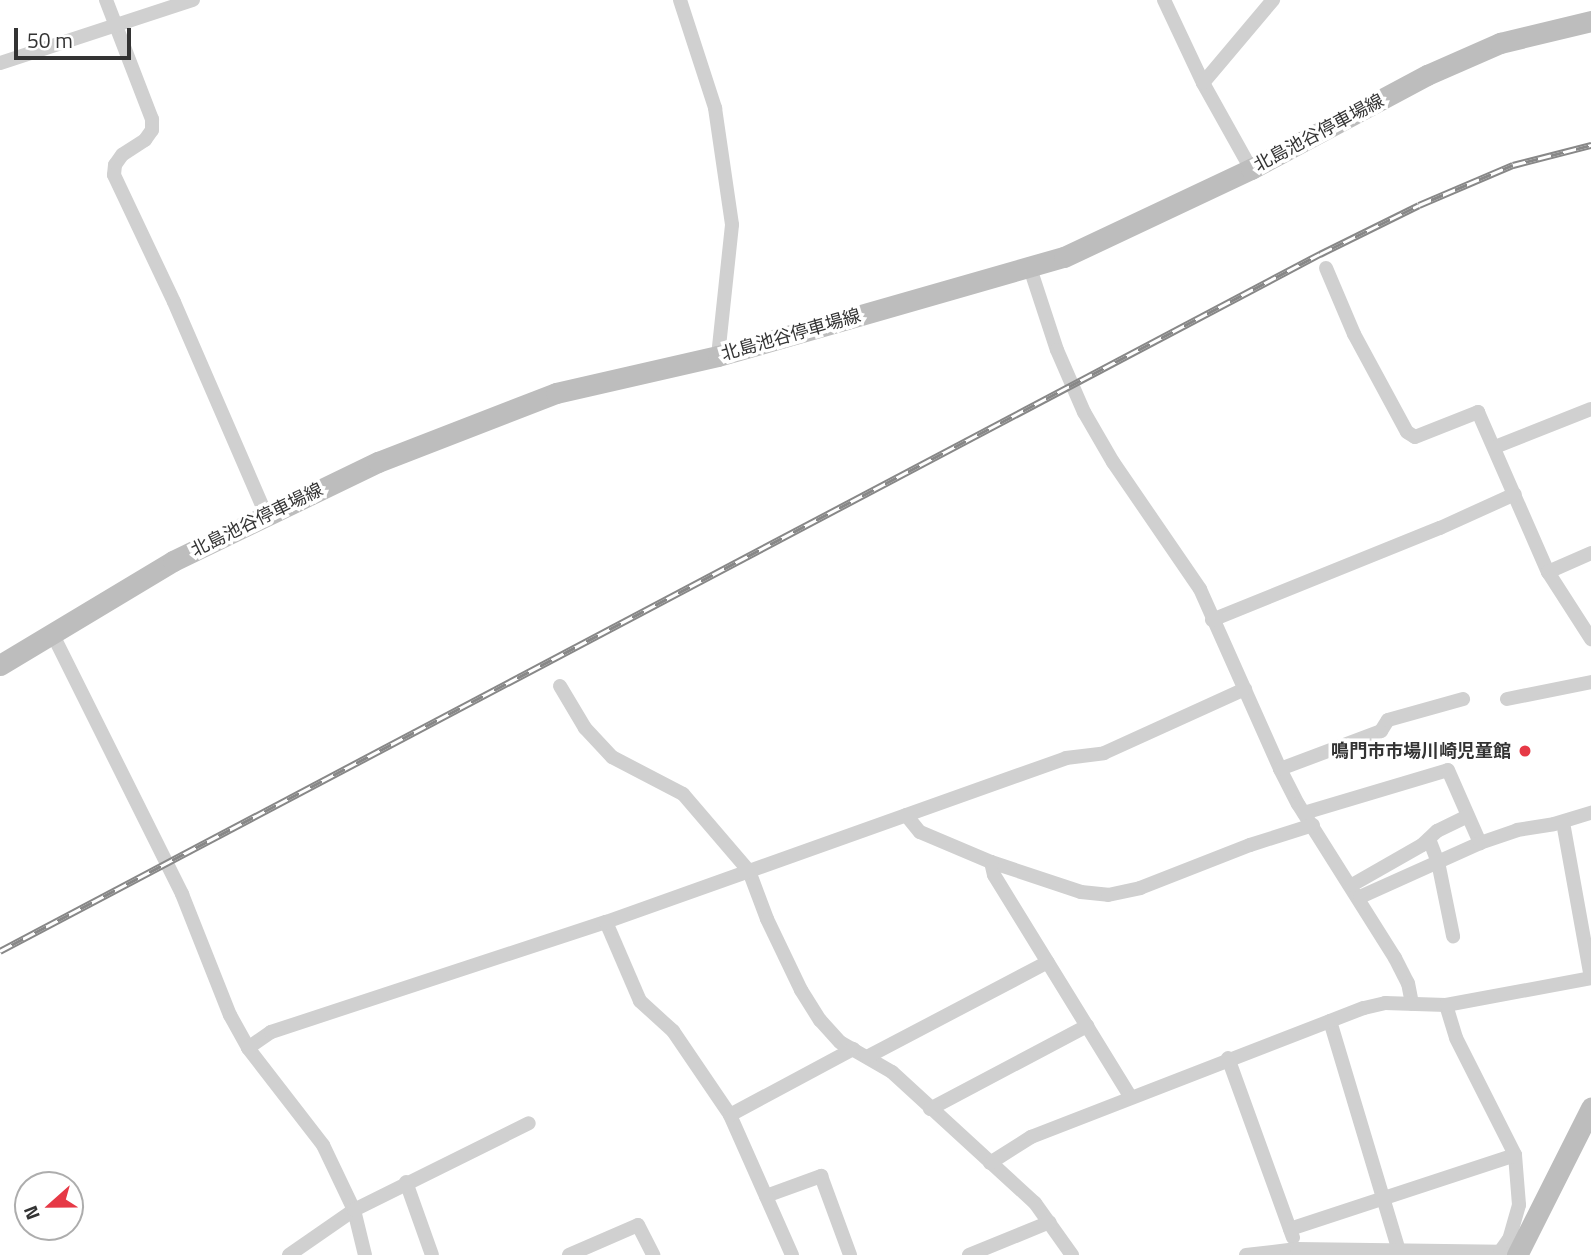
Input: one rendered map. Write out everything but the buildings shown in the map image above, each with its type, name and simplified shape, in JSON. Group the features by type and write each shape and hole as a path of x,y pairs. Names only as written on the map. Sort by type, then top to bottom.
{"main road":[{"name":"北島池谷停車場線","path":"0,666 173,561 378,462 556,393 718,356 1030,268 1123,231 1251,169 1439,70 1500,44 1591,21"},
{"path":"1508,1254 1591,1108"}],"street":[{"path":"106,0 152,119 152,130 145,140 122,155 115,165 114,175 174,302 266,515"},
{"path":"0,63 193,0"},
{"path":"680,0 715,108 732,225 718,356"},
{"path":"1164,0 1203,83 1251,169"},
{"path":"1203,83 1273,0"},
{"path":"1030,268 1057,350 1084,412 1113,462 1200,589 1280,769 1308,819 1356,891 1408,983 1412,1004"},
{"path":"1326,268 1354,334 1407,432 1415,437 1479,412 1548,572 1591,639"},
{"path":"1494,447 1591,410"},
{"path":"1212,620 1440,528 1515,494"},
{"path":"1548,572 1591,552"},
{"path":"52,634 182,894 230,1015 248,1048 323,1145 354,1210 365,1255"},
{"path":"1507,699 1591,682"},
{"path":"560,686 585,728 612,757 683,794 749,872 767,919 801,990 820,1020 840,1042 892,1072 1035,1203 1072,1255"},
{"path":"248,1048 271,1031 606,922 1066,758 1104,753 1245,689"},
{"path":"1280,769 1381,731 1388,720 1463,699"},
{"path":"906,815 920,832 991,862 1071,890 1108,895 1140,888 1308,819 1448,770 1480,843"},
{"path":"1356,891 1517,830 1563,822 1591,813"},
{"path":"1356,891 1429,839 1468,816"},
{"path":"990,1163 1031,1137 1130,1096 1228,1058 1385,1003 1446,1005 1591,978 1563,822"},
{"path":"1429,839 1438,862 1453,936"},
{"path":"991,862 994,875 1130,1096"},
{"path":"606,922 640,1001 673,1031 730,1115 792,1255"},
{"path":"867,1057 1048,962"},
{"path":"1247,1255 1297,1249 1336,1253 1399,1251 1508,1254 1509,1239 1519,1205 1515,1154 1456,1038 1446,1005"},
{"path":"1330,1021 1399,1251"},
{"path":"930,1109 1087,1026"},
{"path":"730,1115 853,1049"},
{"path":"1228,1058 1297,1249"},
{"path":"289,1255 354,1210 405,1182 529,1123"},
{"path":"1290,1229 1515,1154"},
{"path":"766,1196 821,1176 850,1255"},
{"path":"405,1182 432,1255"},
{"path":"969,1255 1050,1222"},
{"path":"569,1255 638,1225 653,1255"}],"railway":[{"path":"0,951 1320,254 1419,205 1513,165 1591,145"}],"place":[{"name":"鳴門市市場川崎児童館","path":"1525,751"}]}
